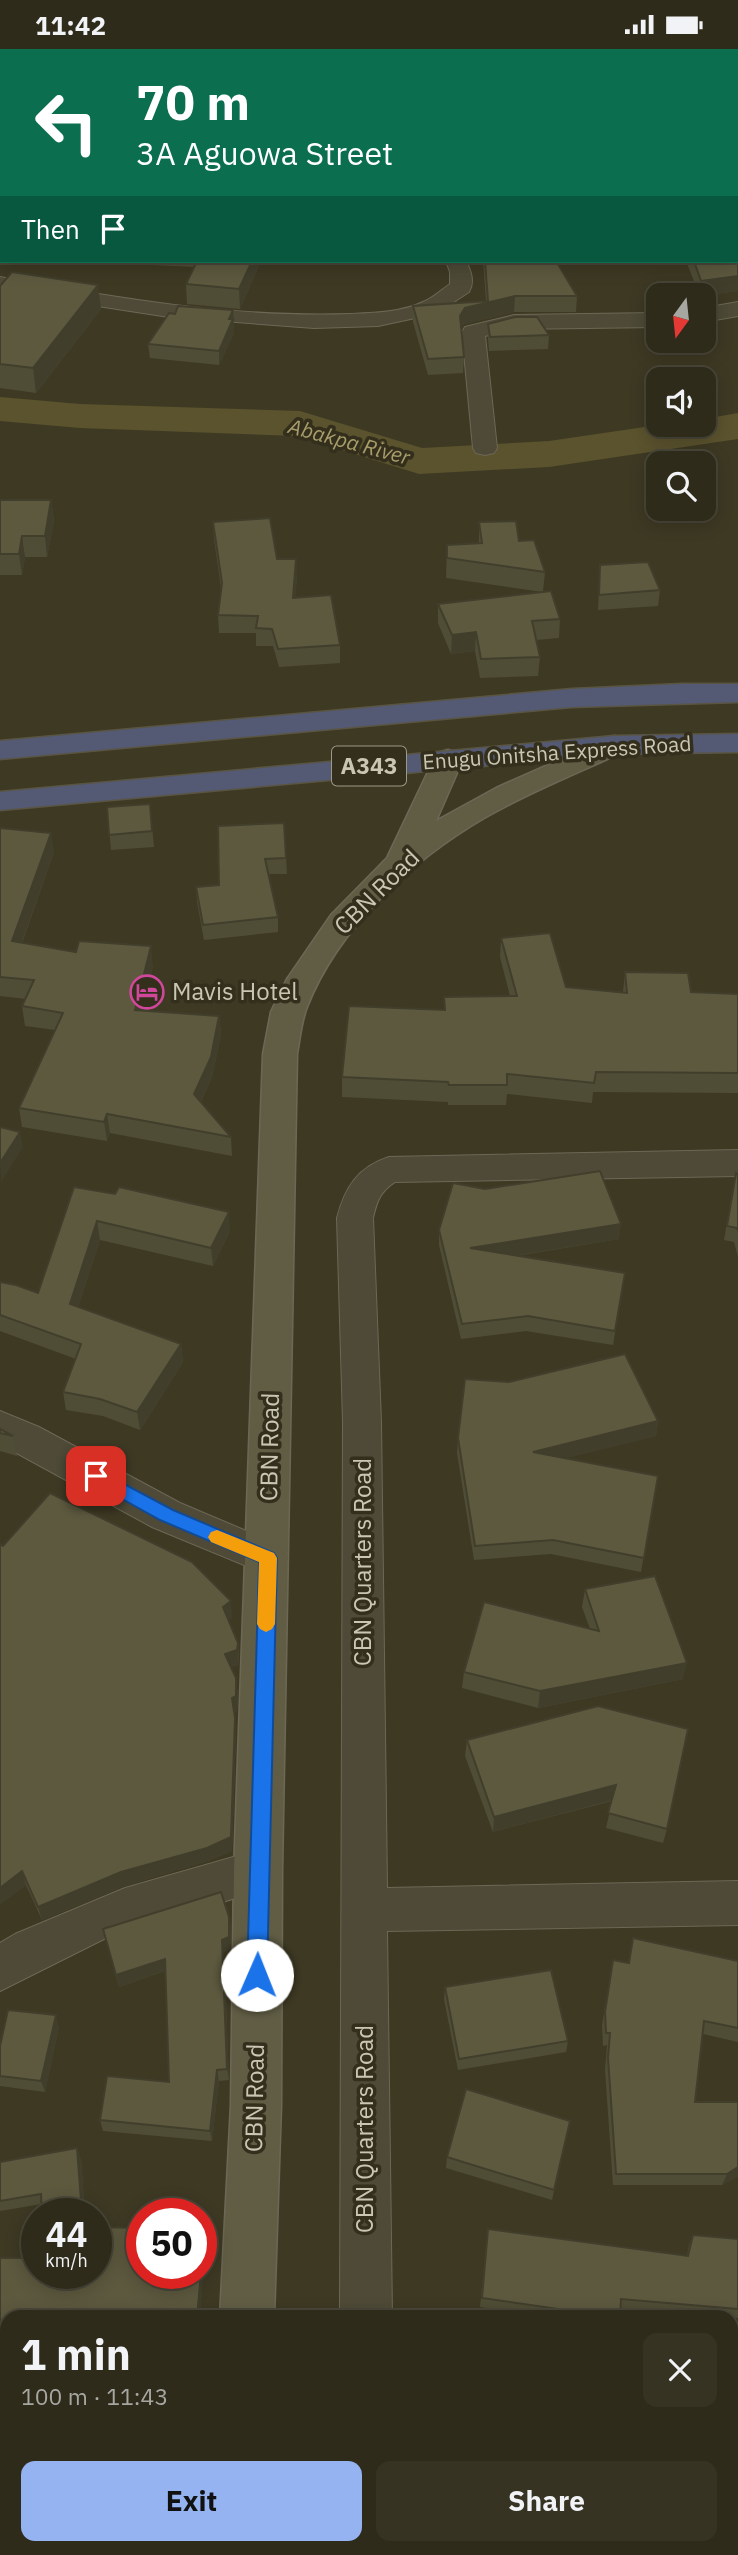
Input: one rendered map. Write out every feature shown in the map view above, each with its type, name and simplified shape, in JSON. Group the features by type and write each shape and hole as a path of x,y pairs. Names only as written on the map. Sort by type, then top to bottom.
{"highway":[{"name":"A343","path":"0,750 572,698 738,693"},
{"name":"Enugu Onitsha Express Road","path":"0,801 614,745 738,743"}],"main road":[{"name":"CBN Road","path":"247,2310 256,2105 258,1871 279,1053 290,1008 313,960 344,921 402,862 473,812 614,745"},
{"path":"402,862 448,759"}],"street":[{"path":"0,284 224,317 350,323 424,308 450,299 461,287 461,272 457,263"},
{"path":"716,313 738,309"},
{"path":"485,448 473,332 514,322 646,320"},
{"name":"CBN Quarters Road","path":"366,2310 362,1422 355,1217 361,1195 371,1180 389,1170 738,1163"},
{"path":"0,1427 166,1515 268,1558"},
{"path":"0,1968 87,1922 150,1899 258,1871"},
{"path":"364,1910 738,1903"}],"building":[{"path":"196,263 251,263 239,289 186,284"},
{"path":"485,263 557,263 577,296 515,296 465,308 460,316 464,357 428,359 413,306 488,301"},
{"path":"695,263 738,263 738,276 701,281"},
{"path":"12,272 98,285 33,368 0,364 0,286"},
{"path":"178,306 233,310 229,319 233,319 219,351 148,344 169,313 175,314"},
{"path":"515,317 537,317 549,335 490,337 488,324"},
{"path":"0,500 51,500 45,536 22,536 19,554 0,554"},
{"path":"270,518 277,559 296,559 293,598 331,595 340,645 278,649 272,629 256,628 258,616 218,615 222,583 213,522"},
{"path":"516,521 519,541 534,540 545,572 447,558 447,545 482,543 479,522"},
{"path":"648,562 660,590 599,595 600,565"},
{"path":"551,591 560,619 532,621 540,657 481,659 476,632 452,635 438,604"},
{"path":"150,804 152,831 109,835 107,807"},
{"path":"284,823 286,858 265,859 278,917 203,925 196,887 219,885 218,826"},
{"path":"0,828 51,833 12,941 76,952 79,941 151,946 135,1010 219,1016 211,1057 194,1094 231,1137 107,1114 104,1122 19,1108 63,1013 22,1006 34,980 0,977"},
{"path":"550,933 566,987 627,993 625,972 688,973 691,992 738,994 738,1073 596,1072 594,1083 507,1074 507,1085 449,1085 448,1082 342,1077 349,1006 445,1010 444,997 517,996 501,938"},
{"path":"0,1127 20,1132 0,1163"},
{"path":"600,1171 621,1224 470,1248 625,1273 615,1331 528,1316 462,1324 439,1230 453,1183 485,1189"},
{"path":"736,1173 738,1231 737,1228 727,1226"},
{"path":"74,1187 115,1194 119,1187 229,1212 211,1248 97,1221 70,1304 181,1344 137,1412 100,1399 63,1392 81,1344 0,1315 0,1282 38,1293"},
{"path":"625,1354 658,1421 533,1452 658,1476 644,1558 553,1540 475,1546 458,1438 465,1379 509,1382"},
{"path":"50,1493 192,1562 231,1601 223,1607 238,1643 237,1650 225,1654 236,1678 236,1696 232,1698 235,1718 231,1837 207,1848 121,1872 38,1907 22,1871 0,1888 0,1544 3,1546"},
{"path":"655,1576 687,1663 540,1691 464,1672 484,1602 599,1631 585,1589"},
{"path":"598,1706 688,1729 667,1829 608,1813 616,1785 494,1817 467,1740"},
{"path":"221,1892 229,1917 229,1937 222,1940 227,2069 217,2070 210,2131 100,2120 107,2076 169,2082 165,1959 116,1975 103,1929"},
{"path":"633,1938 738,1961 738,2028 704,2021 695,2102 738,2102 738,2167 727,2174 616,2174 608,2058 610,2033 606,2033 605,2012 613,1960 629,1963"},
{"path":"551,1970 568,2041 459,2059 445,1987"},
{"path":"8,2010 56,2015 41,2081 0,2076 0,2046"},
{"path":"466,2089 570,2121 554,2190 447,2157"},
{"path":"77,2148 81,2198 41,2198 41,2194 0,2201 0,2162"},
{"path":"112,2227 126,2228 126,2289 200,2289 198,2310 0,2310 0,2258 21,2258 21,2289 112,2289"},
{"path":"488,2229 688,2256 693,2235 738,2239 738,2309 621,2299 620,2310 565,2310 482,2298"}],"waterway":[{"name":"Abakpa River","path":"0,409 80,416 300,424 419,461 549,454 738,426"}],"slow traffic":[{"path":"217,1537 268,1558 266,1624"}],"place":[{"name":"Mavis Hotel","path":"147,992"}],"route":[{"path":"96,1476 166,1515 268,1558 257,1975"}]}
